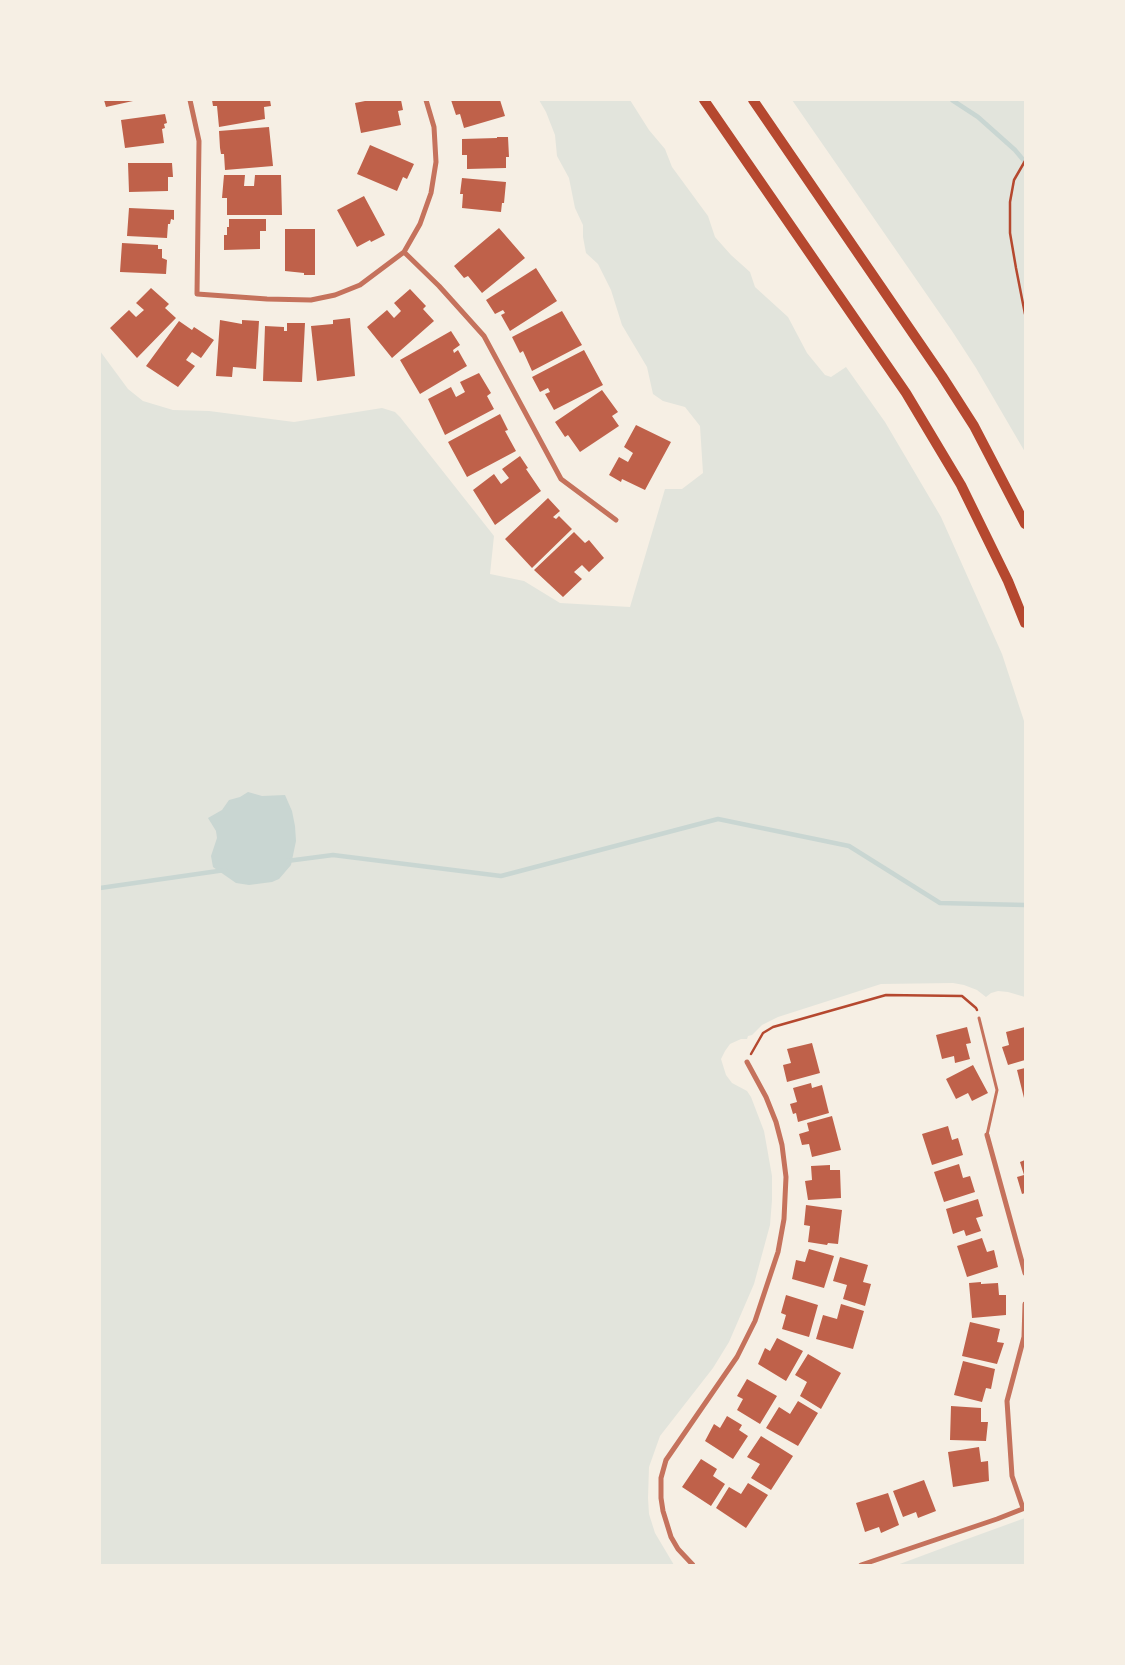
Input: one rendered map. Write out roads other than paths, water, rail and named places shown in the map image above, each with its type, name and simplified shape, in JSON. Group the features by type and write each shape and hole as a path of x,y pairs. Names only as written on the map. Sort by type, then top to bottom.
{"main road":[{"path":"704,100 906,393 961,485 1008,581 1025,623"},
{"path":"753,100 942,376 974,426 1025,524"}],"street":[{"path":"190,100 198,141 198,294 311,300 335,295 360,285 404,252 420,224 431,193 436,162 434,127 426,100"},
{"path":"404,252 439,286 484,336 561,479 616,520"},
{"path":"693,1565 678,1549 663,1511 661,1498 662,1478 666,1460 738,1357 755,1320 768,1282 778,1252 784,1219 786,1177 782,1144 766,1097 747,1062"},
{"path":"987,1135 1025,1273"},
{"path":"861,1565 1024,1508 1012,1476 1007,1401 1024,1337 1025,1304"}],"lane":[{"path":"979,1018 997,1090 987,1135"}],"waterway":[{"path":"952,100 978,117 1015,150 1025,162"},
{"path":"287,861 333,855 501,876 718,819 849,846 940,903 1025,905"},
{"path":"100,888 225,870"}]}
